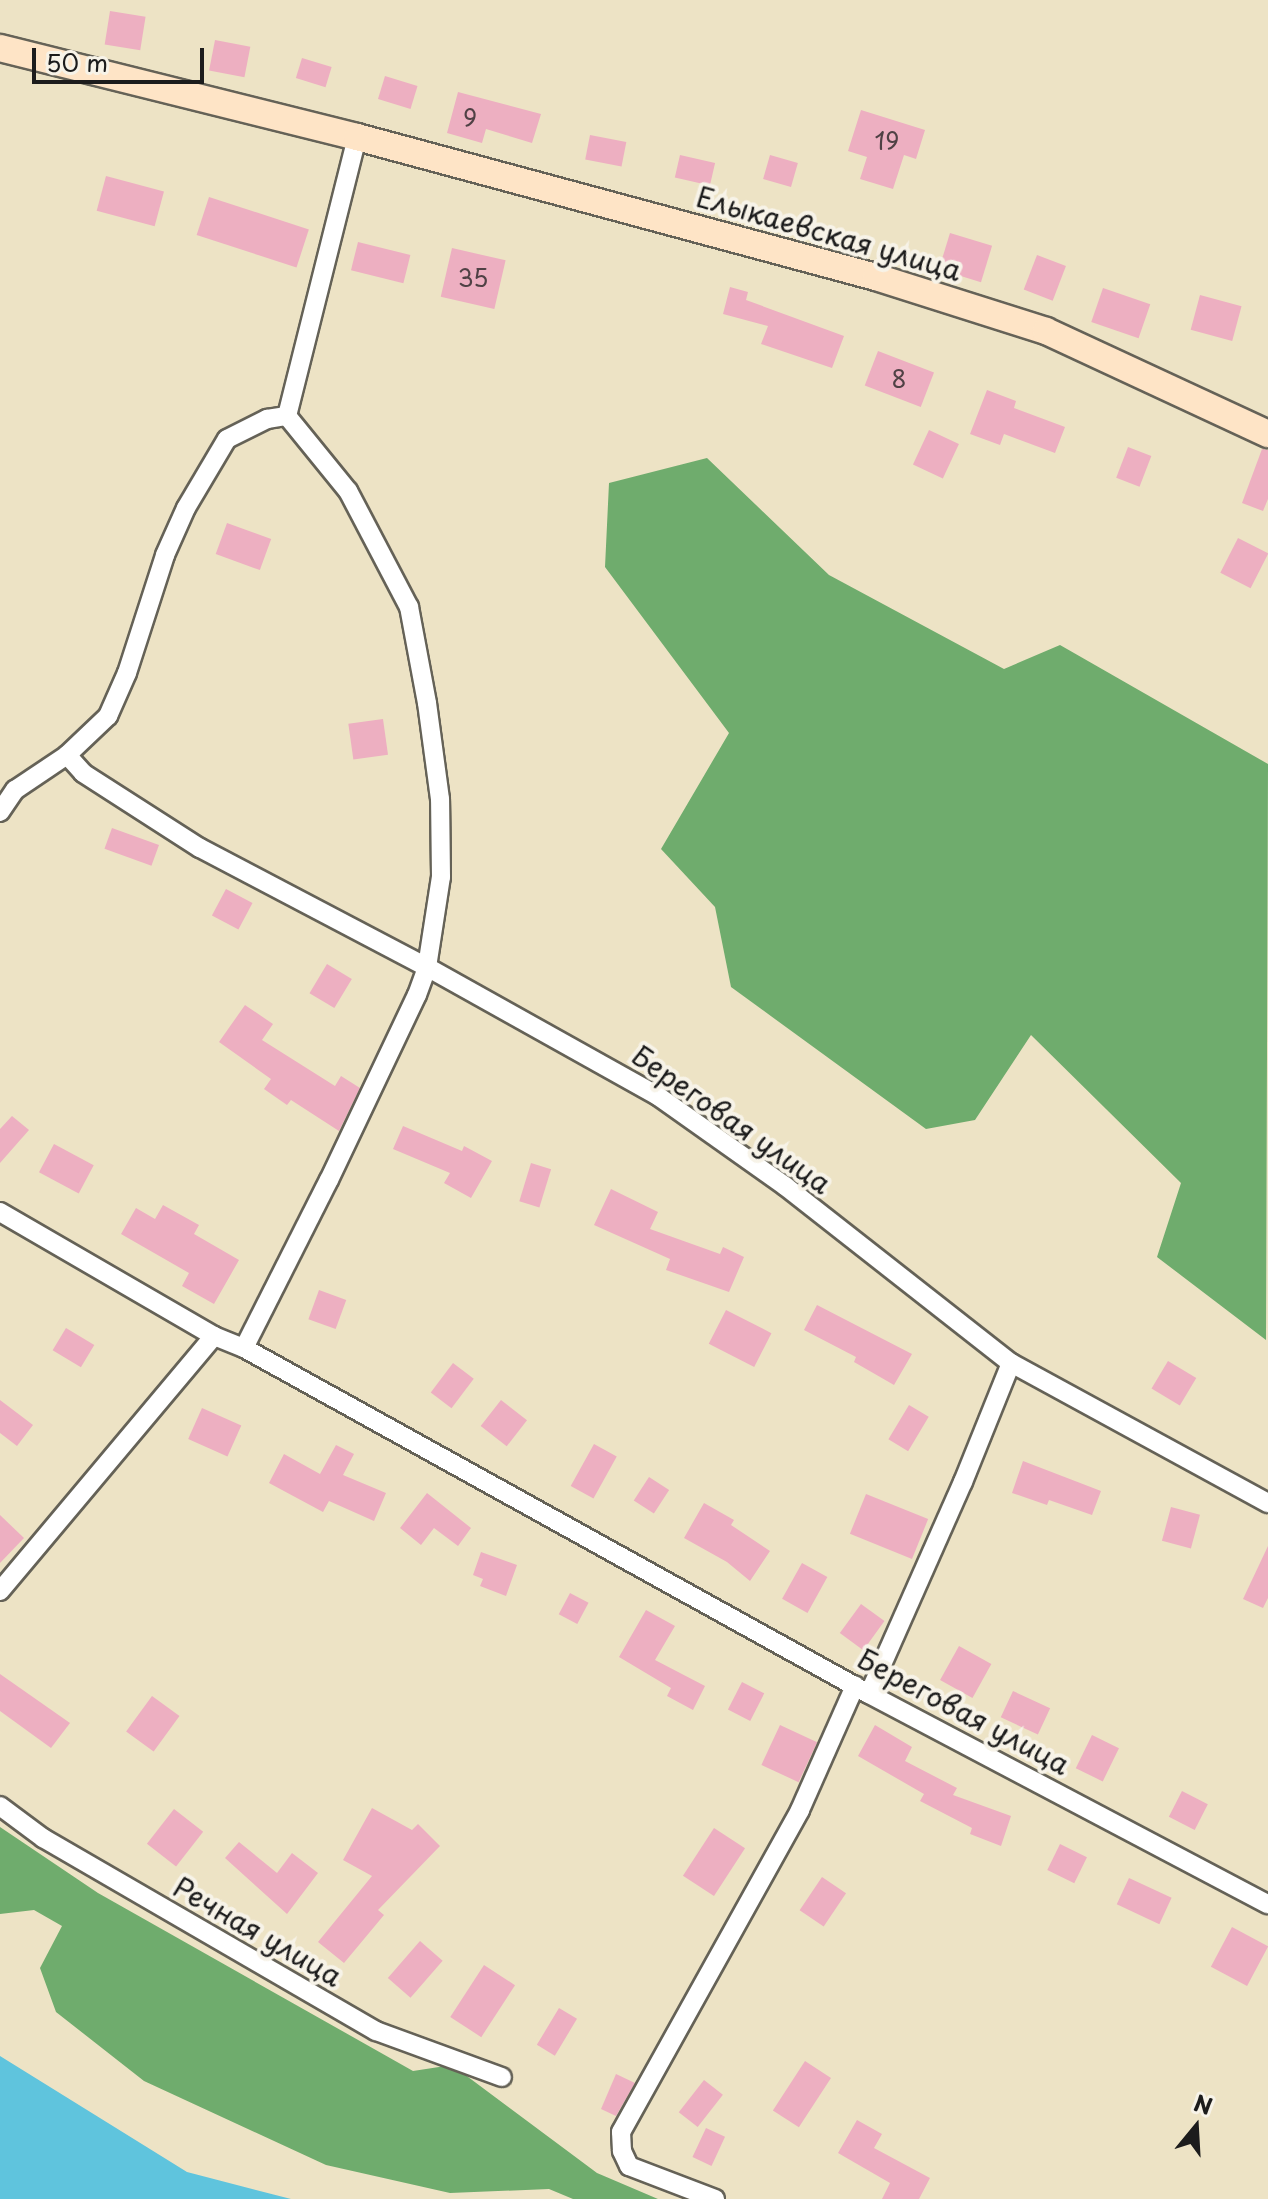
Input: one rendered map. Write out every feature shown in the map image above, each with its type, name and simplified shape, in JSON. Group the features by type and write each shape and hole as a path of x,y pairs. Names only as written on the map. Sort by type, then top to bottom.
{"street":[{"name":"Елыкаевская улица","path":"0,48 357,137 804,257 1046,331 1268,434"},
{"path":"287,416 357,137"},
{"path":"0,812 15,790 67,755 108,716 127,673 165,555 186,508 227,439 267,419 287,416"},
{"path":"244,1348 329,1180 427,967 441,877 440,799 427,703 409,607 348,491 287,416"},
{"name":"Береговая улица","path":"67,755 83,773 200,848 427,967 658,1096 785,1186 1011,1363 1268,1503"},
{"name":"Береговая улица","path":"0,1212 214,1336 244,1348 862,1690 1268,1904"},
{"path":"0,1591 214,1336"},
{"path":"715,2199 629,2166 622,2151 621,2132 800,1810 862,1690 963,1482 1011,1363"},
{"name":"Речная улица","path":"0,1806 43,1838 376,2031 502,2077"}],"green space":[{"path":"707,458 829,575 1004,669 1060,645 1268,764 1266,1340 1157,1257 1181,1183 1031,1035 975,1120 926,1129 731,987 715,907 661,849 729,733 605,567 609,483"},
{"path":"0,1827 98,1893 413,2071 452,2065 597,2173 658,2199 573,2199 549,2189 450,2193 326,2165 144,2081 56,2012 40,1968 62,1926 34,1910 0,1914"}],"water":[{"path":"0,2056 187,2172 291,2199 0,2199"}],"building":[{"path":"110,11 146,17 140,50 105,45"},
{"path":"215,40 250,47 244,77 209,70"},
{"path":"302,58 332,67 326,87 296,78"},
{"path":"385,76 418,86 410,109 378,99"},
{"path":"458,92 541,114 532,143 486,129 482,143 447,133"},
{"path":"861,110 925,130 916,159 904,155 893,189 860,179 867,157 848,151"},
{"path":"590,135 626,142 622,167 585,160"},
{"path":"680,155 715,163 710,186 675,177"},
{"path":"770,155 798,163 791,187 763,179"},
{"path":"106,176 164,192 155,226 97,211"},
{"path":"209,197 309,229 297,267 197,235"},
{"path":"950,233 992,246 981,282 939,269"},
{"path":"358,242 410,255 403,283 351,270"},
{"path":"452,248 506,260 494,309 441,297"},
{"path":"1037,255 1066,266 1053,301 1024,290"},
{"path":"730,287 748,292 746,300 844,336 832,368 761,344 768,326 723,314"},
{"path":"1103,288 1150,304 1139,338 1091,322"},
{"path":"1200,295 1242,306 1232,341 1191,330"},
{"path":"878,351 934,373 921,407 865,386"},
{"path":"987,390 1016,401 1014,408 1065,427 1055,453 1004,434 1000,445 970,434"},
{"path":"929,430 959,444 943,478 913,464"},
{"path":"1128,447 1151,456 1140,487 1116,478"},
{"path":"1262,449 1268,450 1268,499 1263,511 1242,503"},
{"path":"227,523 271,539 260,570 216,554"},
{"path":"1238,538 1268,553 1251,588 1220,573"},
{"path":"383,719 388,755 353,760 348,724"},
{"path":"112,828 159,845 151,866 104,849"},
{"path":"226,889 252,903 238,930 212,915"},
{"path":"327,964 352,979 334,1008 309,993"},
{"path":"245,1005 273,1024 262,1040 335,1086 341,1076 360,1088 339,1131 291,1100 287,1105 264,1089 271,1079 219,1042"},
{"path":"12,1116 29,1130 0,1163 0,1129"},
{"path":"403,1126 462,1151 464,1146 492,1161 471,1198 444,1183 450,1173 393,1149"},
{"path":"54,1144 94,1165 79,1193 39,1172"},
{"path":"531,1163 551,1169 539,1207 519,1201"},
{"path":"611,1189 658,1212 650,1229 720,1254 723,1247 744,1257 729,1292 666,1270 670,1259 594,1225"},
{"path":"163,1205 199,1225 194,1234 239,1260 214,1304 182,1286 189,1273 121,1234 136,1208 155,1219"},
{"path":"319,1290 346,1300 336,1329 308,1319"},
{"path":"817,1305 912,1354 894,1385 854,1362 856,1357 804,1330"},
{"path":"726,1310 771,1333 754,1367 709,1344"},
{"path":"66,1328 94,1345 81,1367 53,1350"},
{"path":"1168,1361 1196,1378 1180,1405 1152,1388"},
{"path":"453,1363 474,1379 451,1408 431,1393"},
{"path":"0,1400 33,1425 17,1446 0,1433"},
{"path":"501,1400 527,1420 507,1446 481,1426"},
{"path":"909,1405 929,1417 908,1451 888,1439"},
{"path":"202,1408 241,1425 227,1457 188,1439"},
{"path":"594,1444 617,1457 593,1499 571,1486"},
{"path":"336,1445 354,1454 343,1475 386,1493 374,1521 329,1501 323,1512 269,1483 284,1454 320,1474"},
{"path":"1023,1461 1101,1491 1092,1515 1049,1500 1047,1505 1012,1493"},
{"path":"649,1477 669,1490 654,1514 634,1500"},
{"path":"427,1493 471,1528 458,1546 434,1528 421,1545 400,1528"},
{"path":"866,1494 928,1519 912,1559 850,1534"},
{"path":"704,1503 734,1520 731,1525 770,1551 750,1581 727,1562 684,1538"},
{"path":"1171,1507 1200,1515 1191,1549 1162,1541"},
{"path":"0,1515 24,1538 0,1563"},
{"path":"1268,1546 1268,1598 1263,1608 1243,1599"},
{"path":"481,1552 517,1565 506,1596 480,1586 483,1579 473,1575"},
{"path":"802,1563 827,1577 807,1613 782,1599"},
{"path":"570,1593 589,1603 577,1624 559,1614"},
{"path":"861,1604 884,1621 863,1650 840,1633"},
{"path":"646,1610 675,1626 655,1660 705,1686 693,1710 667,1696 671,1688 619,1657"},
{"path":"959,1646 991,1664 972,1698 940,1680"},
{"path":"0,1674 70,1723 51,1748 0,1711"},
{"path":"742,1682 764,1693 750,1721 728,1710"},
{"path":"1013,1691 1050,1708 1038,1735 1001,1717"},
{"path":"152,1696 180,1716 154,1752 126,1732"},
{"path":"780,1725 817,1742 799,1782 761,1765"},
{"path":"875,1725 912,1747 905,1761 957,1788 953,1795 1011,1816 1001,1846 970,1834 972,1828 920,1801 924,1794 858,1756"},
{"path":"1092,1735 1119,1748 1103,1781 1076,1768"},
{"path":"1182,1791 1208,1804 1195,1830 1169,1817"},
{"path":"372,1808 412,1830 418,1824 440,1846 378,1910 384,1915 344,1963 318,1942 372,1876 343,1860"},
{"path":"174,1809 203,1832 176,1866 147,1844"},
{"path":"714,1828 745,1848 714,1896 683,1876"},
{"path":"239,1842 277,1873 292,1853 318,1873 287,1914 225,1858"},
{"path":"1060,1844 1087,1857 1074,1883 1047,1870"},
{"path":"822,1877 846,1893 824,1926 800,1910"},
{"path":"1129,1878 1172,1898 1159,1924 1117,1904"},
{"path":"1232,1927 1268,1946 1247,1986 1211,1967"},
{"path":"420,1941 443,1961 410,1998 388,1978"},
{"path":"484,1965 515,1985 481,2037 450,2017"},
{"path":"559,2008 577,2019 555,2056 537,2045"},
{"path":"805,2061 831,2078 799,2127 773,2110"},
{"path":"616,2074 635,2083 616,2116 601,2109"},
{"path":"704,2080 723,2095 698,2127 679,2112"},
{"path":"857,2120 882,2134 874,2148 930,2178 919,2199 882,2199 890,2183 838,2153"},
{"path":"706,2128 725,2137 712,2166 692,2157"}]}
